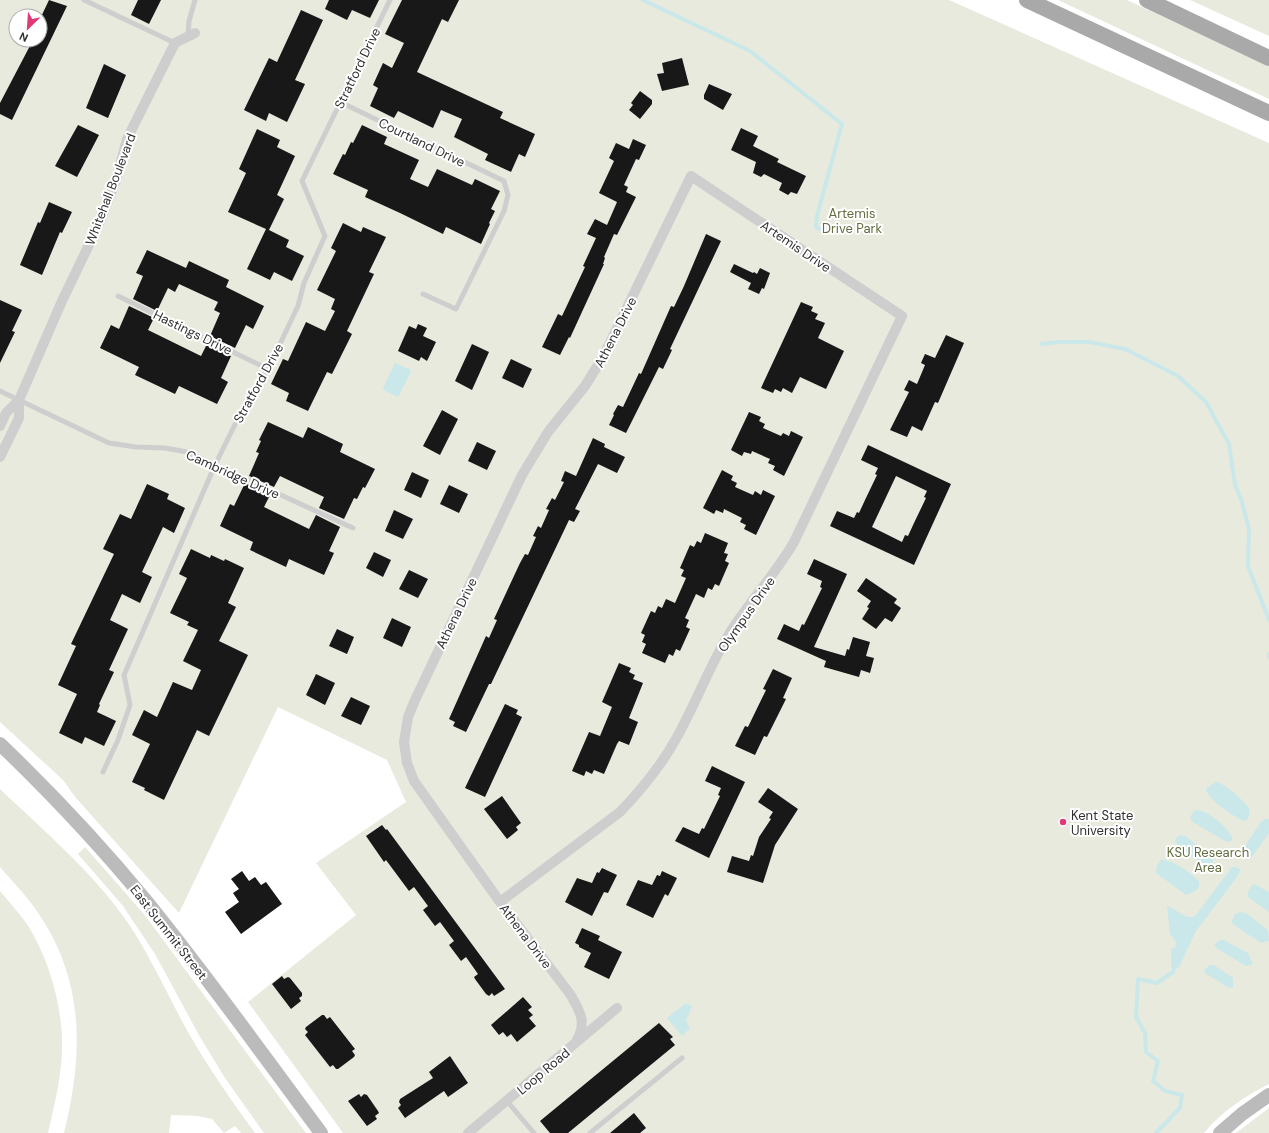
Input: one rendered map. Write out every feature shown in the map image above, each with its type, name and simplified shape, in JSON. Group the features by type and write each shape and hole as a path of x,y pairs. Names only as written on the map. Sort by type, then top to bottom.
{"main road":[{"path":"1027,0 1269,113"},
{"path":"1147,0 1269,58"},
{"name":"East Summit Street","path":"0,744 77,821 146,900 321,1133"},
{"path":"1220,1133 1242,1114 1269,1095"}],"street":[{"path":"174,43 192,34"},
{"name":"Whitehall Boulevard","path":"0,426 6,413 19,400 62,301 99,224 116,180 127,139 174,43"},
{"name":"Artemis Drive","path":"691,176 902,316"},
{"name":"Athena Drive","path":"576,1042 582,1031 583,1025 577,1006 500,902 414,781 405,752 405,730 408,717 522,475 548,432 585,386 603,357 691,176"},
{"name":"Olympus Drive","path":"500,902 620,812 637,794 663,760 677,737 729,634 774,573 794,542 902,316"},
{"name":"Whitehall Boulevard","path":"0,457 19,418 19,400"},
{"name":"Loop Road","path":"468,1133 617,1008"}],"lane":[{"path":"84,0 174,43"},
{"path":"192,34 189,20 195,0"},
{"name":"Stratford Drive","path":"103,772 118,740 130,706 124,675 215,465 250,394 268,369 298,306 304,284 325,236 302,181 390,0"},
{"name":"Courtland Drive","path":"340,102 504,181 508,195 504,212 456,309 423,294"},
{"name":"Hastings Drive","path":"118,296 268,369"},
{"name":"Cambridge Drive","path":"0,391 109,443 123,446 176,449 215,465 353,528"},
{"path":"590,1133 682,1058"},
{"path":"507,1101 534,1133"}],"green space":[{"path":"0,0 949,0 1269,143 1269,1084 1234,1105 1218,1118 1204,1133 343,1133 248,1002 356,915 316,863 406,802 387,760 278,707 179,913 76,798 63,780 0,722"},
{"path":"1058,0 1127,0 1269,66 1269,99"},
{"path":"1190,0 1269,0 1269,36"},
{"path":"0,789 84,869 115,905 144,949 188,1032 229,1096 255,1133 241,1133 235,1126 224,1133 212,1119 198,1116 171,1115 169,1133 64,1133 71,1103 77,1044 76,1016 71,988 63,960 51,933 34,907 0,867"},
{"path":"85,847 144,914 306,1133 264,1133 225,1078 200,1037 155,954 123,906 78,854"},
{"path":"0,891 27,924 41,951 52,980 59,1010 62,1052 58,1087 48,1133 0,1133"},
{"path":"1269,1108 1269,1133 1236,1133"}],"water":[{"path":"395,363 409,369 411,372 398,397 385,391 383,388"},
{"path":"1215,782 1218,782 1234,793 1248,807 1250,813 1248,819 1244,821 1234,816 1211,798 1206,789"},
{"path":"1195,810 1205,813 1217,820 1227,830 1233,839 1230,842 1225,841 1191,821 1191,815"},
{"path":"1265,819 1269,819 1269,833 1251,858 1247,860 1241,856 1240,853 1261,822"},
{"path":"1181,835 1185,836 1213,857 1213,864 1204,864 1182,849 1175,840"},
{"path":"1161,859 1182,867 1199,881 1199,887 1194,892 1186,895 1156,873 1157,866"},
{"path":"1232,867 1236,867 1241,870 1196,931 1179,967 1173,972 1171,966 1171,949 1176,947 1175,940 1170,934 1167,906 1185,916 1195,916"},
{"path":"1254,884 1269,892 1269,912 1248,897 1248,892"},
{"path":"1241,912 1246,913 1268,930 1269,941 1261,943 1231,923 1235,914"},
{"path":"1222,939 1248,953 1253,964 1246,966 1216,948 1214,944"},
{"path":"1210,965 1214,965 1233,978 1233,987 1229,988 1205,973 1204,970"},
{"path":"686,1003 692,1006 686,1021 690,1028 682,1036 667,1018"}],"building":[{"path":"49,0 67,6 48,45 48,8 45,8"},
{"path":"138,0 161,0 149,24 131,15"},
{"path":"329,0 379,0 370,18 352,10 347,20 325,9"},
{"path":"402,0 459,0 448,22 442,19 417,72 503,112 500,118 535,134 525,157 519,154 511,172 485,160 488,154 454,137 462,119 441,110 433,128 398,111 394,118 370,106 378,88 373,85 383,63 392,68 404,43 385,34"},
{"path":"301,10 323,20 295,80 305,84 287,122 269,113 266,121 244,110 269,58 277,62"},
{"path":"29,48 47,48 12,120 0,114 0,103"},
{"path":"682,58 689,85 662,91 657,74 664,73 662,63"},
{"path":"104,64 126,75 108,118 86,108"},
{"path":"709,84 732,94 723,110 704,99 704,95"},
{"path":"640,91 652,100 652,104 640,119 629,110 633,105 631,103"},
{"path":"78,125 99,135 77,177 55,166"},
{"path":"362,125 387,137 384,144 419,160 410,179 428,187 437,169 472,185 475,179 500,191 491,209 495,211 481,244 446,227 443,234 365,197 368,190 333,174 343,154 345,155 351,142 353,143"},
{"path":"741,128 758,136 753,146 779,159 777,162 806,176 797,194 791,192 788,195 779,190 782,183 764,174 761,177 753,173 756,162 731,150"},
{"path":"257,129 280,140 277,147 295,156 277,195 284,199 269,230 289,240 286,247 304,256 292,281 274,272 270,280 247,269 266,229 228,212 246,173 239,169"},
{"path":"633,139 646,145 639,160 636,159 624,185 628,187 626,192 636,197 617,235 614,234 604,257 604,264 570,338 569,337 560,355 542,347 558,314 562,316 585,267 583,266 596,238 587,234 595,219 607,225 617,202 599,193 614,161 609,158 616,143 629,149"},
{"path":"49,202 72,212 62,233 60,232 42,275 20,265 38,222 40,223"},
{"path":"343,223 361,232 363,227 386,237 369,272 374,274 347,331 352,334 332,374 327,372 308,411 286,401 289,393 271,384 283,359 288,361 306,322 325,331 335,311 331,309 335,299 317,290 336,251 331,248"},
{"path":"706,234 721,241 670,349 672,350 663,369 659,367 626,433 609,425 614,415 613,414 618,405 623,407 639,373 641,374 671,306 674,307 684,286"},
{"path":"147,250 186,268 189,261 229,280 226,287 264,306 253,329 246,325 235,348 210,336 220,313 214,310 218,302 179,284 175,292 168,288 157,311 133,299 143,276 136,273"},
{"path":"734,264 757,274 760,268 770,273 764,289 762,288 759,294 748,289 751,283 730,272"},
{"path":"0,300 22,310 12,331 15,332 0,363"},
{"path":"801,302 813,307 811,311 818,314 815,319 825,323 818,338 844,351 826,389 800,377 792,393 783,388 781,392 775,389 773,393 761,388"},
{"path":"129,306 154,318 148,330 201,356 207,344 231,356 221,378 228,382 217,404 179,386 175,394 135,375 139,367 100,348 111,325 119,329"},
{"path":"418,324 427,328 423,336 436,342 427,361 421,357 419,361 398,351 409,326 416,329"},
{"path":"946,335 964,343 938,403 935,402 922,431 912,426 907,437 890,430 909,392 904,390 909,380 917,384 925,365 921,363 925,354 935,358"},
{"path":"472,344 489,352 472,390 455,381"},
{"path":"511,359 532,369 523,388 502,378"},
{"path":"442,410 458,419 440,455 423,446"},
{"path":"749,412 761,417 759,421 765,424 763,428 781,436 783,433 789,436 791,431 803,437 784,476 773,470 775,466 768,463 770,459 752,451 751,454 744,452 742,456 731,450"},
{"path":"268,422 303,438 308,427 343,444 340,452 375,469 365,488 363,487 357,499 354,498 344,519 319,508 324,497 280,476 274,487 249,476 259,453 256,452 261,441 259,440"},
{"path":"593,438 605,444 604,447 625,457 617,473 598,464 575,509 580,511 574,522 569,520 491,684 489,684 466,732 453,726 455,722 449,719 486,636 489,638 497,620 494,619 520,563 525,554 528,555 536,537 533,536 538,526 541,528 549,510 546,509 552,498 555,500 564,482 561,481 565,471 576,476"},
{"path":"477,442 496,451 487,470 468,461"},
{"path":"868,445 951,484 914,565 830,526 837,511 854,518 857,512 859,513 877,475 875,474 878,468 861,460","holes":["896,476 927,491 924,497 926,498 908,536 905,535 902,542 872,527"]},
{"path":"722,470 733,476 731,480 737,483 735,487 753,495 755,491 761,495 763,490 775,496 756,535 744,529 746,525 740,522 742,518 724,509 723,513 716,510 714,514 703,508"},
{"path":"412,472 429,480 421,498 404,490"},
{"path":"245,483 270,495 264,507 309,529 316,515 340,527 329,551 334,553 324,575 289,559 286,567 250,550 253,542 220,526 230,504 234,506"},
{"path":"147,484 169,494 167,499 185,508 174,533 163,527 142,572 152,577 140,603 122,594 110,620 128,629 109,670 114,672 99,704 100,705 97,712 116,721 104,746 85,737 82,744 59,733 77,694 58,685 76,646 71,644 114,554 103,549 120,514 131,519"},
{"path":"449,485 468,494 459,513 440,504"},
{"path":"394,510 413,519 403,539 385,531"},
{"path":"705,533 728,543 724,553 728,554 725,561 729,563 719,586 715,584 712,590 708,588 704,598 696,594 685,618 689,620 686,627 690,629 680,651 676,649 673,656 669,654 665,663 642,653 646,644 642,642 645,635 641,633 651,611 655,613 658,606 662,608 666,599 675,603 686,578 681,576 684,570 680,568 690,545 694,547 697,541 701,543"},
{"path":"191,549 210,558 211,555 224,561 225,559 244,568 228,603 236,607 219,641 248,655 209,736 197,730 164,800 132,782 150,744 132,735 144,710 157,717 173,682 192,690 201,670 183,661 198,630 187,625 189,622 170,613 187,578 179,574"},
{"path":"374,552 391,560 383,577 366,568"},
{"path":"814,559 847,574 814,647 845,656 847,649 849,650 853,637 870,642 866,656 874,658 870,673 861,670 859,677 824,667 826,661 777,639 784,624 799,631 802,624 804,625 822,588 820,587 822,581 807,574"},
{"path":"409,570 428,579 418,598 399,589"},
{"path":"866,578 897,599 894,603 901,608 892,622 885,618 876,629 862,619 869,608 867,607 871,601 857,591"},
{"path":"392,618 411,627 402,647 383,638"},
{"path":"337,629 354,637 347,654 329,646"},
{"path":"619,663 631,668 629,672 635,675 633,679 643,683 629,718 638,722 629,745 619,741 617,744 604,774 594,770 592,774 586,771 584,776 572,771 589,732 600,736 612,707 602,702"},
{"path":"773,669 792,678 783,698 786,699 767,737 764,736 755,755 735,746 745,726 748,727 766,690 763,689"},
{"path":"316,674 335,683 325,705 306,695"},
{"path":"351,697 370,706 361,725 341,716"},
{"path":"505,704 518,710 516,714 522,717 485,797 465,788"},
{"path":"712,766 745,782 709,858 675,841 683,827 699,834 702,828 704,829 720,796 718,795 721,788 705,781"},
{"path":"768,788 798,809 775,845 763,883 727,872 732,856 749,861 751,855 753,856 759,837 771,819 769,818 773,812 758,802"},
{"path":"502,796 521,823 516,827 518,830 507,839 484,809"},
{"path":"382,825 386,830 387,829 505,989 494,996 492,993 489,996 486,994 475,979 474,977 478,974 466,957 461,961 449,945 454,941 440,922 435,926 423,910 428,906 414,887 409,891 386,860 384,862 366,836"},
{"path":"602,868 617,875 608,893 604,892 592,916 565,902 577,878 592,883 597,872 599,873"},
{"path":"242,871 249,881 255,877 261,885 266,882 282,904 241,934 225,912 239,902 233,893 239,889 231,879"},
{"path":"662,871 677,878 668,896 665,894 653,918 626,905 638,880 652,885 657,875 660,876"},
{"path":"582,928 600,936 598,940 622,952 609,979 584,967 591,953 579,947 579,945 575,943"},
{"path":"282,976 284,979 288,977 290,978 302,993 302,996 299,998 301,1001 291,1009 272,984"},
{"path":"523,997 532,1007 528,1010 533,1015 529,1018 536,1026 517,1042 511,1034 507,1037 503,1032 499,1035 491,1025"},
{"path":"324,1015 327,1019 330,1017 355,1049 352,1051 355,1055 354,1057 338,1069 336,1069 333,1065 330,1067 305,1035 308,1032 305,1029 306,1027"},
{"path":"659,1023 673,1037 670,1039 675,1045 568,1133 550,1133 540,1121"},
{"path":"450,1056 468,1083 448,1097 444,1091 405,1118 398,1108 401,1105 399,1102 400,1099 433,1078 429,1072"},
{"path":"359,1094 361,1097 364,1094 367,1095 379,1113 375,1116 377,1119 367,1126 348,1101"},
{"path":"634,1113 646,1128 640,1133 610,1133"}],"waterway":[{"path":"643,0 750,51 842,124 817,216 816,227 820,229"},
{"path":"1041,344 1058,342 1089,342 1125,349 1178,376 1206,402 1229,444 1235,485 1242,502 1249,530 1248,566 1269,620"},
{"path":"1156,1133 1180,1108 1182,1095 1165,1091 1153,1081 1158,1061 1146,1052 1145,1033 1136,1017 1138,979 1157,983 1173,972"}],"place":[{"name":"Kent State University","path":"1063,822"}],"park label":[{"name":"Artemis Drive Park","path":"852,220"},
{"name":"KSU Research Area","path":"1208,860"}]}
